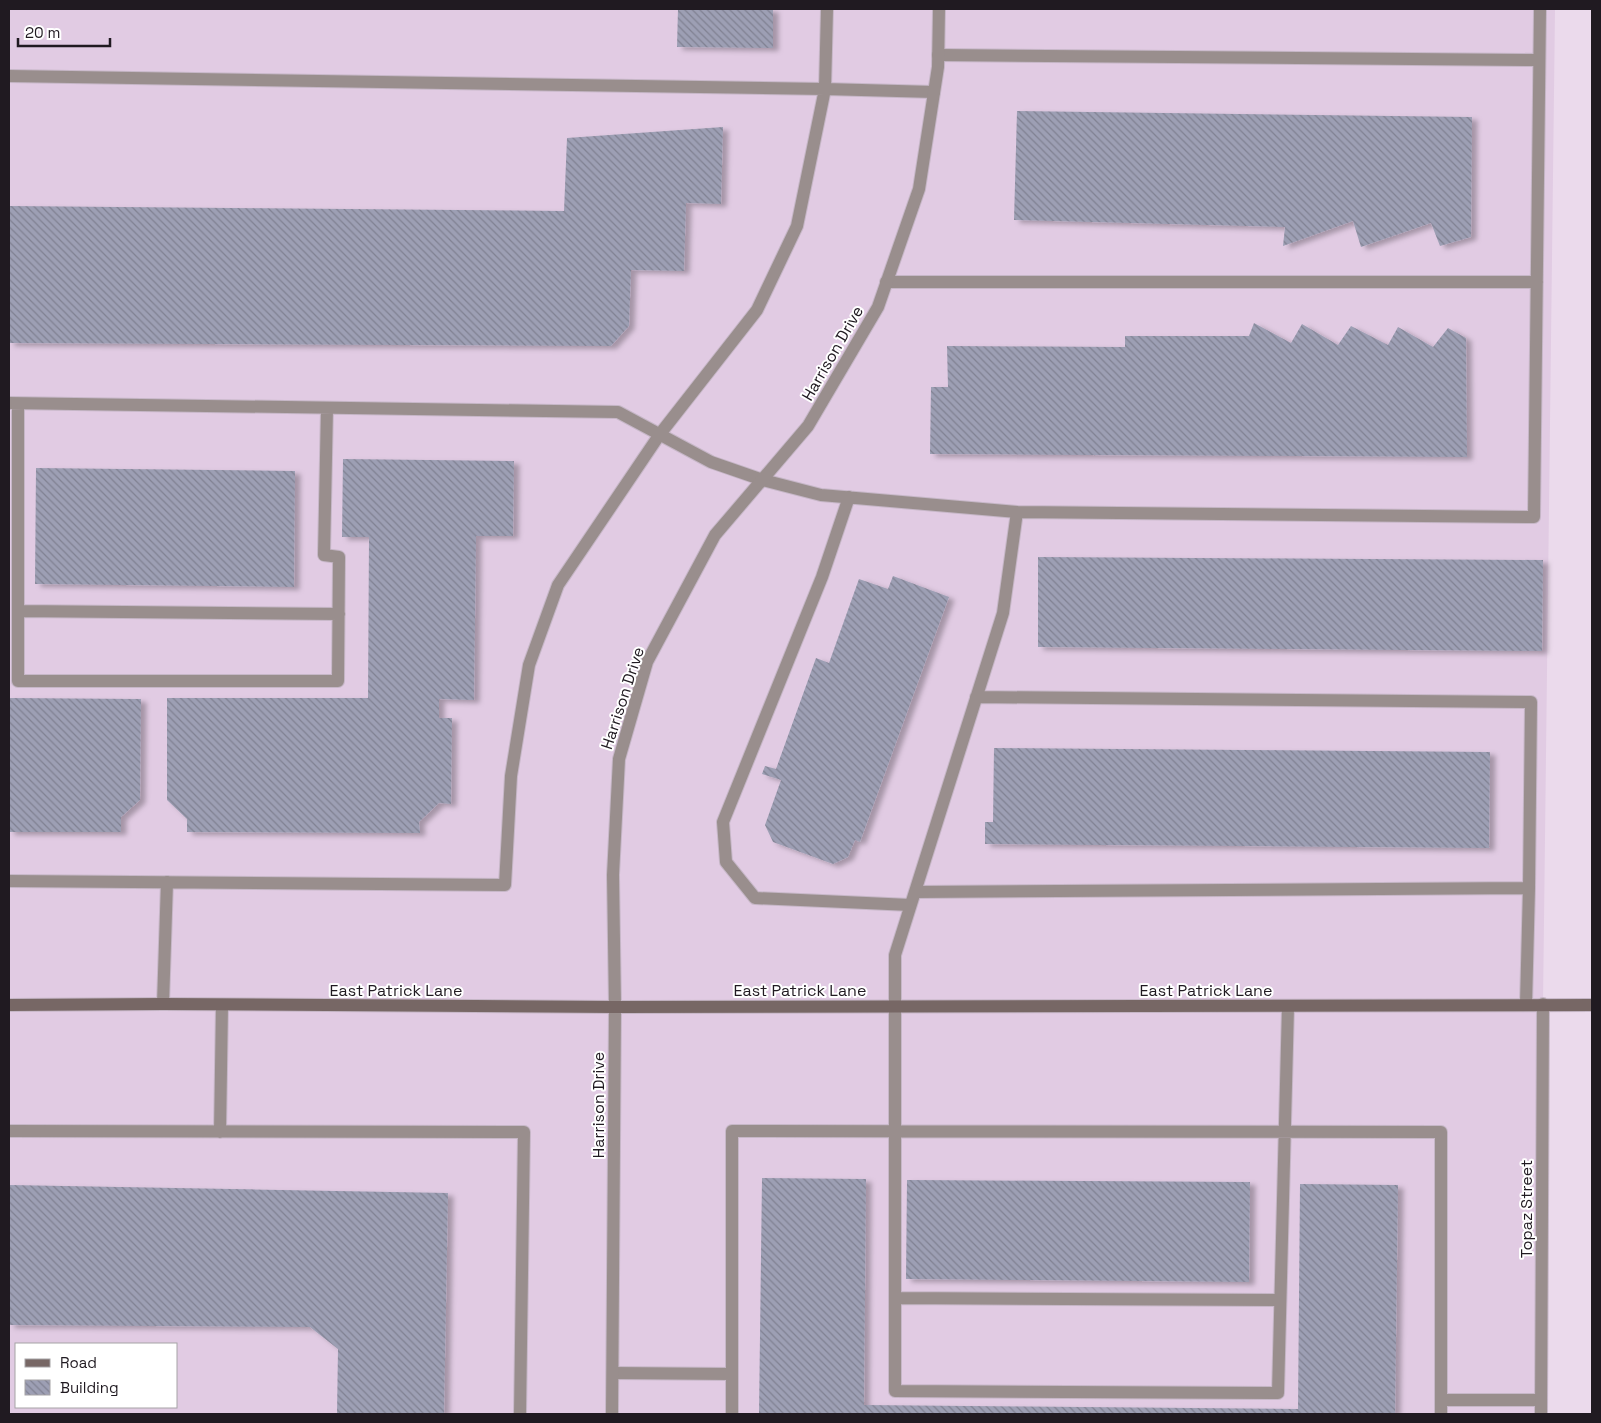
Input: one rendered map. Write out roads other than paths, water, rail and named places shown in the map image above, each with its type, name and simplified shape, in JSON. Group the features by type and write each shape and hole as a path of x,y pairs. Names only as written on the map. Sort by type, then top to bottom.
{"main road":[{"name":"East Patrick Lane","path":"9,1005 163,1004 615,1008 1592,1005"}],"street":[{"path":"9,881 505,885 511,776 529,665 558,585 660,434 757,310 797,226 825,89 827,9"},
{"name":"Harrison Drive","path":"612,1414 615,1008 613,875 619,759 648,662 715,536 808,426 878,306 919,189 934,92 938,55 939,9"},
{"path":"327,408 324,555 339,557 338,682 18,680 13,403 618,412 712,462 763,480 821,495 1017,512 1534,517 1540,9"},
{"path":"938,55 1539,60"},
{"path":"9,76 934,92"},
{"path":"886,282 1537,282"},
{"path":"849,497 822,577 723,822 726,862 755,898 910,905"},
{"path":"1017,512 1003,613 895,955 896,1390 1278,1393 1288,1007"},
{"path":"18,611 339,614"},
{"path":"976,697 1532,702 1530,888 1526,1004"},
{"path":"163,1004 167,882"},
{"path":"915,892 1530,888"},
{"name":"Topaz Street","path":"1541,1414 1543,1004"},
{"path":"220,1132 222,1005"},
{"path":"9,1131 524,1132 520,1414"},
{"path":"732,1414 732,1131 1441,1132 1441,1414"},
{"path":"895,1298 1280,1300"},
{"path":"612,1373 732,1374"},
{"path":"1441,1400 1541,1400"}]}
